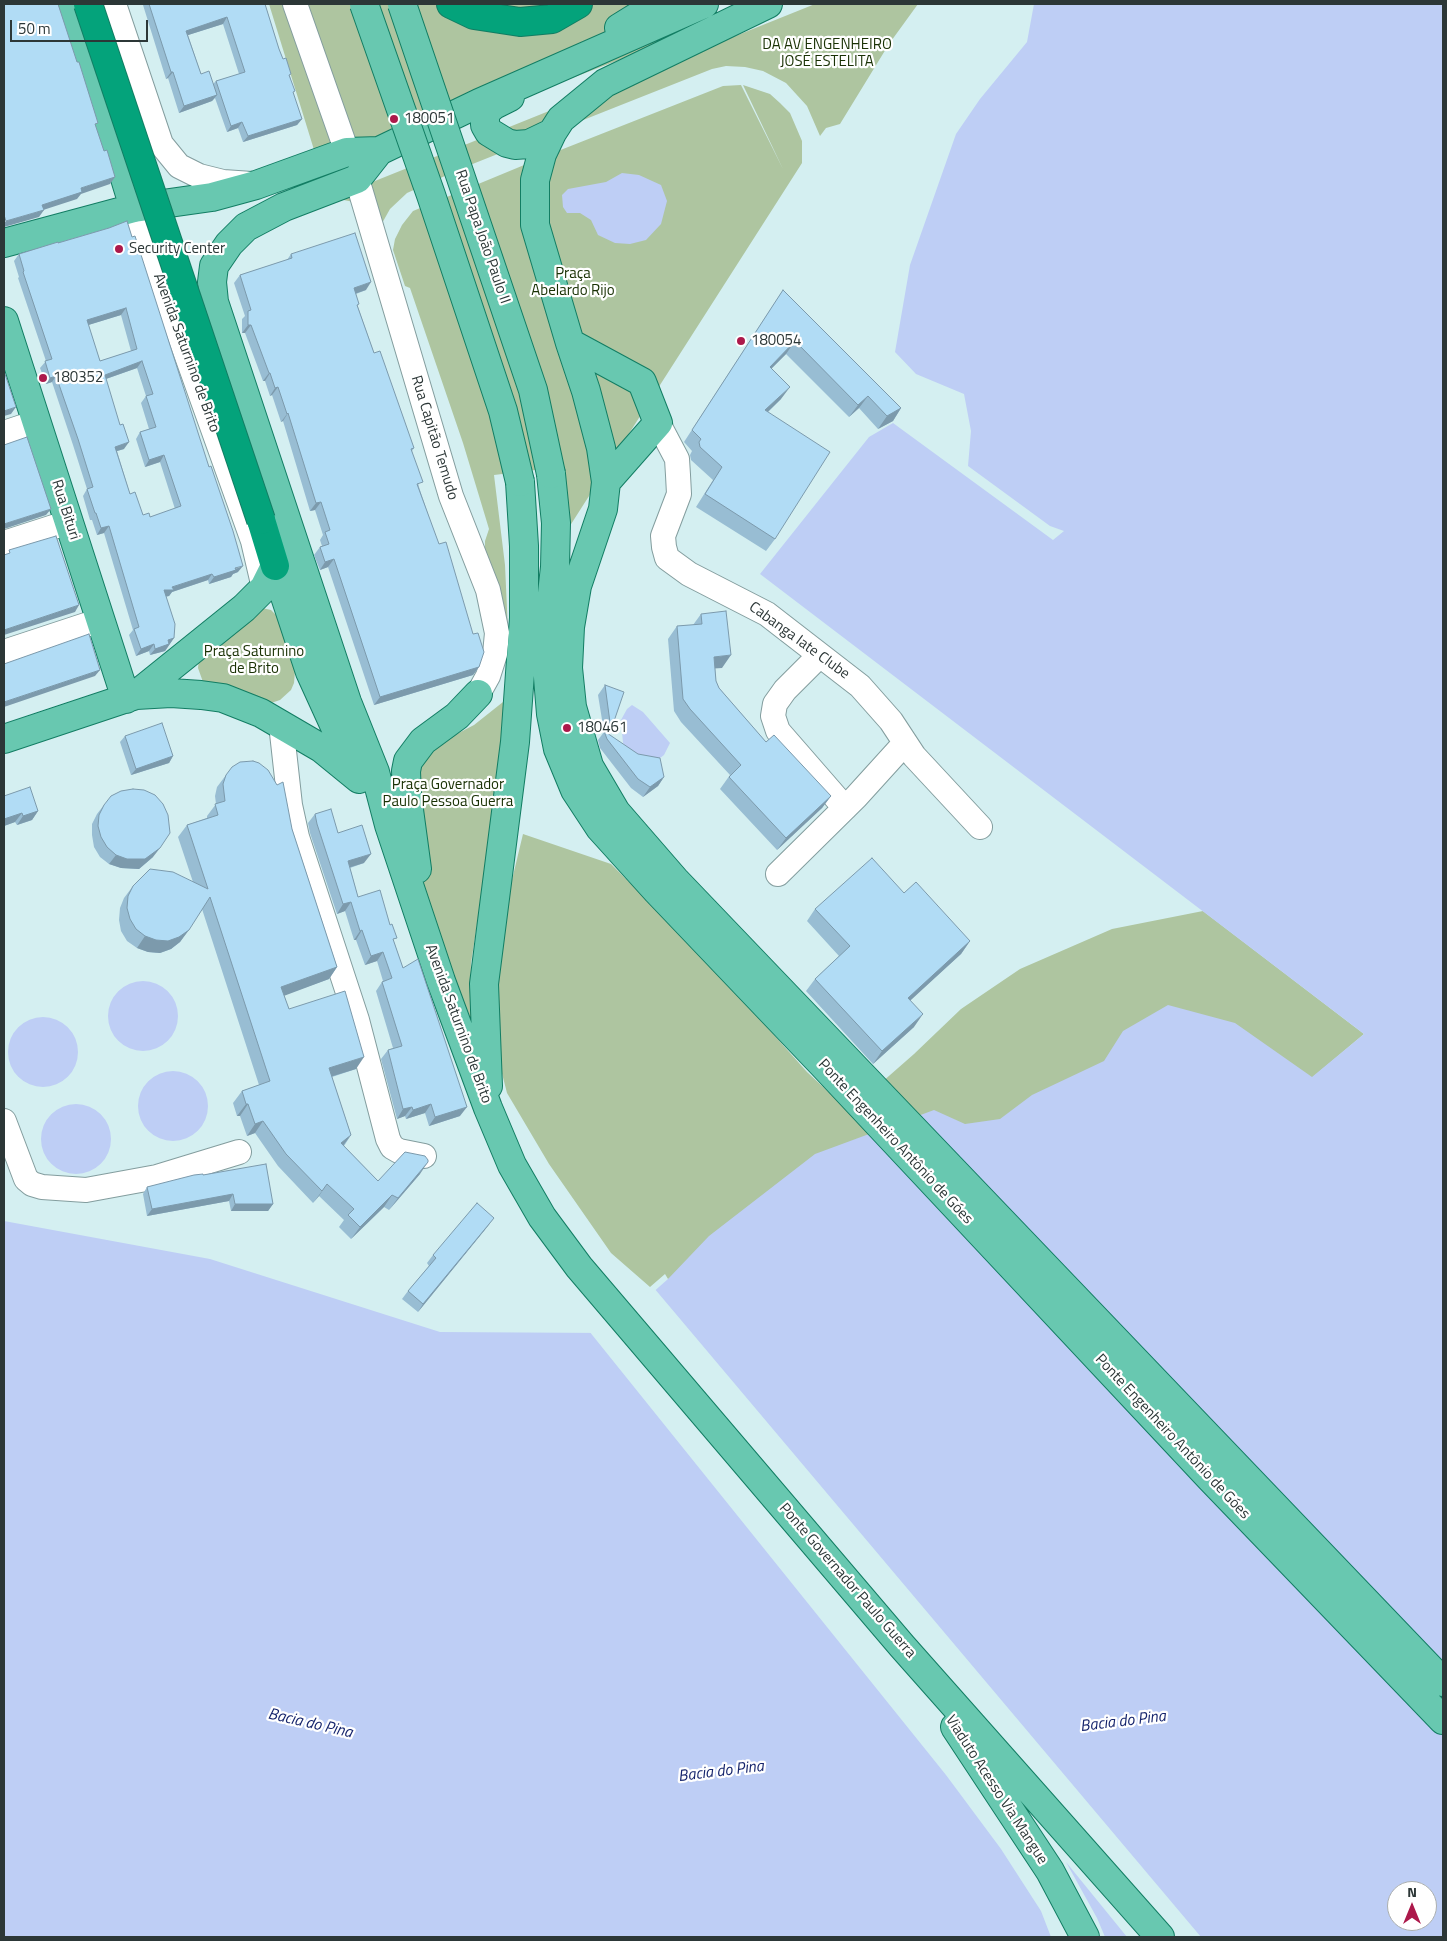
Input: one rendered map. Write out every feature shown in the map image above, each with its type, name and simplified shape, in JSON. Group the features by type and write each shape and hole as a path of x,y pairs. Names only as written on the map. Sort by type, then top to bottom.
{"highway":[{"path":"88,4 261,520 269,577"},
{"path":"451,4 474,15 520,22 552,19 578,4"}],"main road":[{"name":"Avenida Saturnino de Brito","path":"72,4 134,208"},
{"path":"364,4 494,383 503,411 520,482 524,546 524,618 514,748 484,984 488,1108"},
{"name":"Rua Papa João Paulo II","path":"402,4 533,390 551,474"},
{"path":"552,133 529,144 515,145 489,132 485,116 494,105 523,92 574,50 614,31 648,10 654,4"},
{"path":"4,243 134,208 212,197 256,185 347,152 379,151 704,4"},
{"path":"570,627 577,586 603,509 606,482 601,448 586,392 535,226 535,180 542,154 561,119 605,83 768,4"},
{"path":"357,178 379,151"},
{"name":"Avenida Saturnino de Brito","path":"357,178 284,207 246,227 229,244 214,266 212,282 214,302 347,702 375,772 389,825 441,980 488,1108 512,1165 542,1217"},
{"name":"Rua Bituri","path":"4,323 101,620 131,697"},
{"path":"570,343 642,382 658,423 606,482"},
{"name":"Ponte Engenheiro Antônio de Góes","path":"551,474 556,523 555,566 547,665 551,714 558,749 575,790 600,828 657,891 834,1059 1443,1682"},
{"path":"556,523 563,538 566,608 570,627"},
{"name":"Avenida Saturnino de Brito","path":"269,577 359,779 389,825"},
{"path":"131,697 244,608 269,577"},
{"name":"Ponte Engenheiro Antônio de Góes","path":"570,627 568,668 572,707 589,766 616,812 1210,1479 1443,1720"},
{"path":"4,740 131,697 171,692 224,698 261,713 321,748 359,779"},
{"path":"427,934 407,795 406,771 408,761 423,741 457,716 478,694"},
{"name":"Ponte Governador Paulo Guerra","path":"542,1217 586,1275 902,1646 1160,1937"},
{"name":"Viaduto Acesso Via Mangue","path":"902,1646 1050,1871 1084,1937"}],"street":[{"path":"114,4 161,144 179,166 199,176 223,182 256,185"},
{"path":"295,4 347,152"},
{"name":"Rua Capitão Temudo","path":"357,178 451,496 488,590 497,633 495,654 488,676 478,694"},
{"name":"Avenida Saturnino de Brito","path":"134,208 253,541 269,577"},
{"path":"4,433 37,422"},
{"name":"Cabanga Iate Clube","path":"658,423 677,459 679,494 663,536 668,558 689,574 767,614 860,686 891,721 914,756 980,827"},
{"path":"4,543 69,522"},
{"path":"4,652 101,620"},
{"path":"820,655 780,697 775,704 773,716 778,731 845,808"},
{"path":"281,724 290,805 297,837 357,1020 388,1139 392,1147 400,1151 424,1156"},
{"path":"778,874 845,808 905,743"},
{"path":"4,1121 26,1179 32,1184 42,1187 86,1190 157,1177 239,1152"}],"green space":[{"path":"269,4 673,4 684,35 520,98 323,179"},
{"name":"DA AV ENGENHEIRO JOSÉ ESTELITA","path":"815,4 918,4 889,44 840,124 826,128 820,136 807,106 786,83 763,71 745,67 726,66 712,69 465,167 407,193 390,209 381,225 354,202 338,199 370,183"},
{"name":"Praça Abelardo Rijo","path":"741,85 783,169 743,85 770,94 790,113 802,141 802,163 566,532 552,468 494,475 505,565 508,631 485,554 485,541 489,529 463,443 410,288 405,286 393,250 395,239 402,225 413,211 723,86"},
{"name":"Praça Saturnino de Brito","path":"262,608 271,610 278,617 295,671 291,690 280,700 271,703 203,682 198,668 199,659"},
{"name":"Praça Governador Paulo Pessoa Guerra","path":"503,702 506,706 488,853 471,963 470,998 473,1041 425,904 401,774 451,737 474,725"},
{"path":"523,834 611,864 708,961 807,1072 849,1111 914,1054 961,1009 1020,969 1112,929 1203,911 1364,1034 1313,1077 668,1279 665,1274 650,1287 611,1253 549,1164 507,1093 495,1046 495,951"}],"water":[{"name":"Bacia do Pina","path":"1034,4 1443,4 1443,1937 4,1937 4,1221 210,1259 440,1332 607,1333 668,1279 709,1236 815,1154 934,1110 965,1124 1000,1119 1032,1095 1104,1061 1123,1031 1168,1005 1235,1023 1312,1077 1364,1034 760,574 869,437 893,423 1053,540 1064,531 1050,526 968,466 971,431 964,394 916,374 895,352 910,265 956,134 980,99 1027,42"},
{"path":"622,173 639,175 661,185 667,201 661,224 646,240 630,244 615,243 598,235 591,220 580,213 567,213 563,207 562,195 568,189 606,182"},
{"path":"632,705 643,712 670,743 664,755 655,762 632,755 623,743 621,720 627,709"},
{"path":"143,981 162,987 172,997 178,1016 172,1035 162,1045 143,1051 124,1045 114,1035 108,1016 114,997 124,987"},
{"path":"43,1017 62,1023 72,1033 78,1052 72,1071 62,1081 43,1087 24,1081 14,1071 8,1052 14,1033 24,1023"},
{"path":"173,1071 192,1077 202,1087 208,1106 202,1125 192,1135 173,1141 154,1135 144,1125 138,1106 144,1087 154,1077"},
{"path":"76,1104 95,1110 105,1120 111,1139 105,1158 95,1168 76,1174 57,1168 47,1158 41,1139 47,1120 57,1110"}],"pier":[{"path":"654,1288 1201,1937 1127,1937 1066,1862 1097,1918 1105,1937 1051,1937 1041,1911 1001,1849 946,1775 589,1331 606,1331"}],"building":[{"path":"4,4 58,4 98,123 95,124 104,151 107,150 115,177 81,188 82,192 42,205 44,210 6,221 4,215"},
{"path":"149,4 265,4 279,49 283,59 286,58 291,74 289,75 295,91 293,92 302,119 248,136 242,122 231,126 216,81 245,72 227,17 186,31 201,74 209,71 217,95 184,106"},
{"path":"127,221 132,237 135,236 209,467 211,466 243,566 214,577 212,574 172,587 174,590 164,590 175,624 174,638 168,640 169,644 155,649 154,644 141,649 134,629 139,627 109,526 101,528 95,513 87,489 93,487 78,439 56,376 50,378 45,361 52,359 23,272 19,254","holes":["126,308 137,349 100,361 87,320","142,361 153,394 146,396 156,427 140,432 149,460 164,455 181,506 150,517 149,513 143,515 135,492 130,494 115,447 129,442 123,424 120,425 105,375"]},
{"path":"355,233 371,282 354,288 359,304 357,305 374,353 380,351 414,448 411,449 423,482 417,484 439,544 446,542 473,634 478,633 484,652 479,667 380,697 334,559 325,562 320,547 329,544 325,532 330,530 321,502 316,503 278,387 275,388 251,325 248,325 248,311 251,310 240,275 292,258 291,254"},
{"path":"783,290 901,408 887,416 868,396 858,405 795,341 770,367 790,387 765,410 830,452 775,539 705,494 722,467 700,447 699,442 701,439 692,430"},
{"path":"4,371 16,407 4,411"},
{"path":"27,437 51,509 4,524 4,445"},
{"path":"56,536 79,605 4,630 4,555 10,553 9,550"},
{"path":"726,611 731,655 714,657 716,681 719,688 766,742 774,735 831,796 786,838 729,777 741,765 683,699 677,626 702,624 701,614"},
{"path":"89,634 100,670 4,702 4,664"},
{"path":"605,685 624,692 611,730"},
{"path":"162,723 173,756 136,769 125,736"},
{"path":"604,731 638,754 660,758 664,777 650,787 638,779 607,739"},
{"path":"253,761 268,770 277,785 283,782 292,829 337,967 281,987 289,1009 345,991 364,1057 329,1068 351,1135 341,1143 378,1181 405,1152 425,1156 428,1160 398,1198 392,1195 360,1227 348,1215 354,1209 327,1184 322,1191 286,1154 263,1121 255,1124 242,1091 270,1081 210,897 189,930 179,937 168,941 156,940 145,936 136,929 130,919 127,908 128,896 133,886 150,869 173,872 208,889 187,825 218,815 215,804 225,801 223,784 226,775 232,767 240,762"},
{"path":"30,787 38,811 23,816 22,813 4,819 4,796"},
{"path":"144,790 155,795 163,804 168,815 170,833 160,848 145,859 127,859 116,855 107,847 101,837 98,826 99,815 111,796 121,791"},
{"path":"331,809 338,833 362,825 371,854 348,861 358,897 380,890 390,925 392,924 397,938 393,939 403,968 418,959 467,1107 435,1117 431,1104 413,1110 412,1107 403,1109 388,1050 402,1046 382,982 392,978 383,952 371,956 362,930 360,931 351,902 343,904 315,814"},
{"path":"872,858 904,893 916,882 970,941 908,998 923,1014 882,1051 815,979 850,946 815,909"},
{"path":"266,1164 273,1204 235,1204 233,1194 152,1209 147,1187 194,1175"},
{"path":"477,1203 494,1218 423,1304 408,1291 436,1258 433,1255"}],"place":[{"name":"180051","path":"394,119"},
{"name":"Security Center","path":"119,249"},
{"name":"180054","path":"741,341"},
{"name":"180352","path":"43,378"},
{"name":"180461","path":"567,728"}]}
